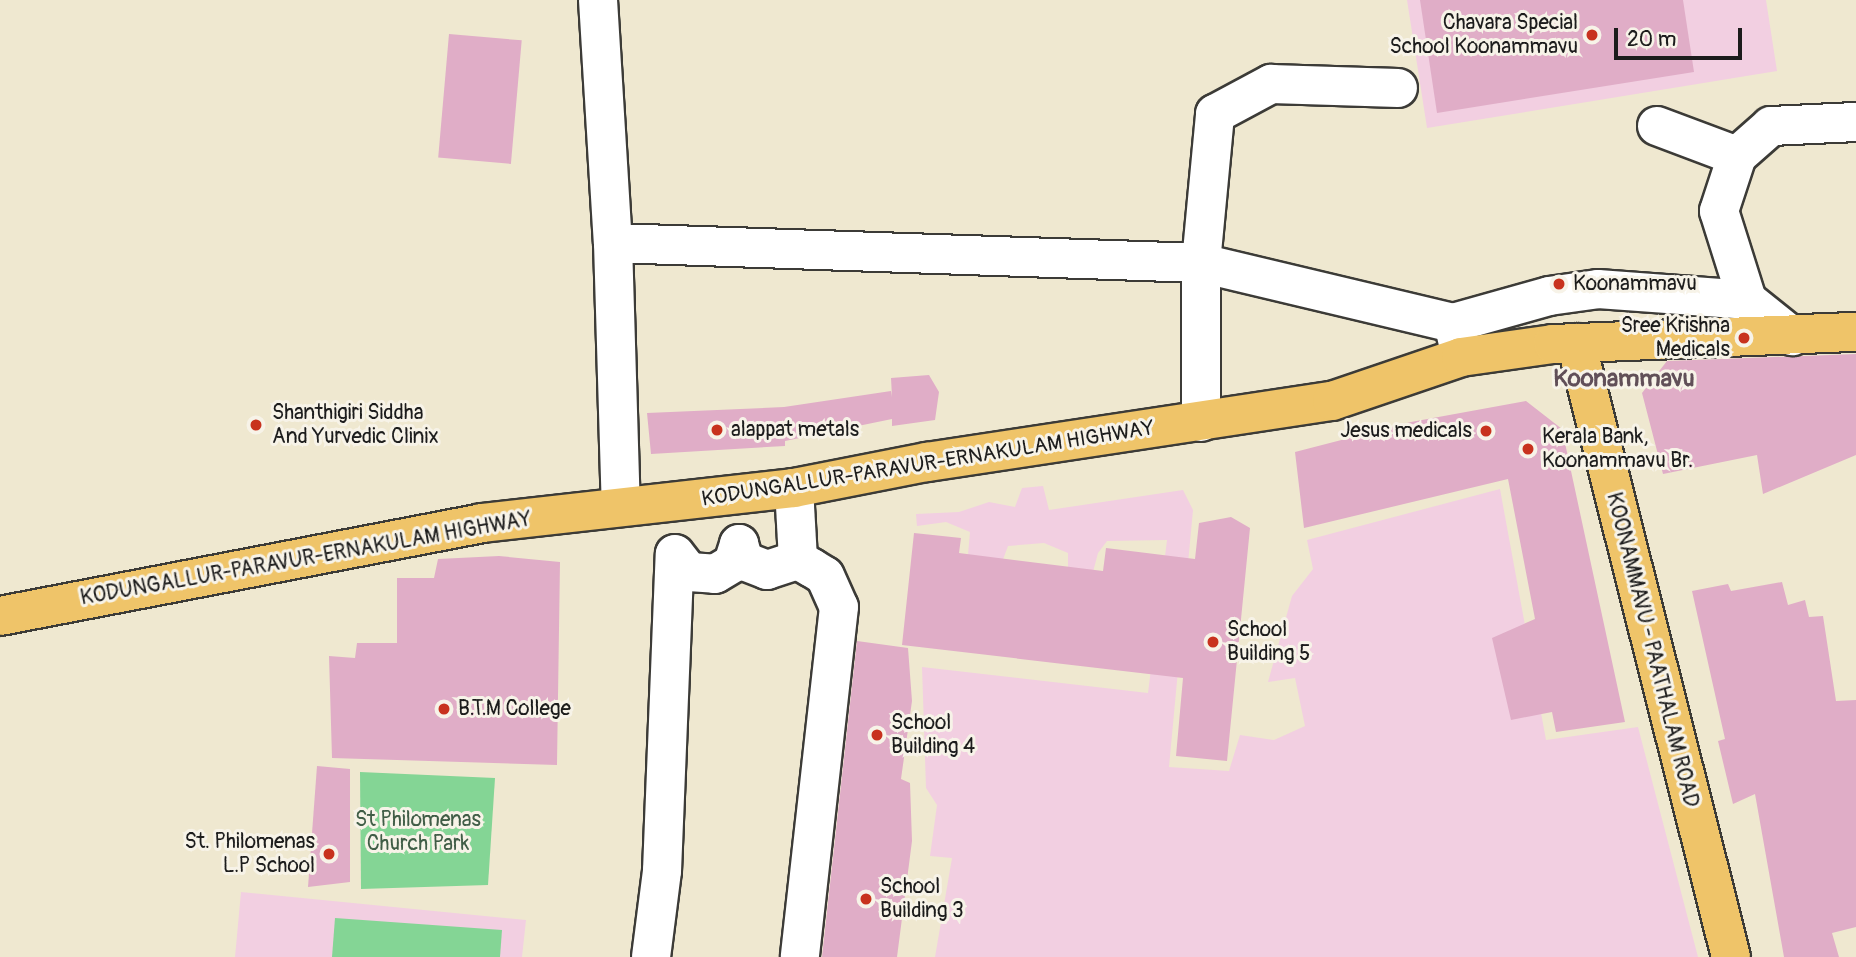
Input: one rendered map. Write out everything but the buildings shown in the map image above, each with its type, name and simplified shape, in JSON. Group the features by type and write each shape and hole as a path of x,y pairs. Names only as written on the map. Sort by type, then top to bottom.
{"main road":[{"name":"KODUNGALLUR-PARAVUR-ERNAKULAM HIGHWAY","path":"0,616 342,548 621,506 671,505 794,488 927,462 1332,401 1457,340 1576,343 1856,332"},
{"name":"KOONAMMAVU - PAATHALAM ROAD","path":"1576,343 1731,957"}],"street":[{"path":"597,0 613,243 621,506"},
{"path":"1201,422 1201,263 1215,114 1270,84 1398,88"},
{"path":"1792,336 1747,300 1719,211 1737,156 1770,126 1856,122"},
{"path":"1657,126 1737,156"},
{"path":"613,243 1201,263 1457,340 1536,299 1598,289 1747,300"},
{"path":"794,488 798,560"},
{"path":"733,495 739,544 744,561 767,570 798,560 825,576 839,607 800,957"},
{"path":"651,957 662,871 675,554 671,505"},
{"path":"675,554 689,572 715,574 733,563 739,544"}],"shaded area":[{"name":"Chavara Special School Koonammavu","path":"1407,0 1766,0 1777,71 1427,128"},
{"path":"1043,486 1049,510 1183,490 1193,510 1169,767 1229,771 1240,735 1274,740 1305,726 1295,678 1268,682 1292,596 1313,569 1307,540 1500,489 1546,740 1638,727 1698,957 935,957 952,858 930,856 937,805 926,788 922,667 1148,693 1167,540 1107,541 1098,553 1093,572 1068,571 1068,553 1044,543 1008,546 998,573 967,566 970,532 946,522 917,526 916,514 959,512 989,502 1015,507 1022,488"},
{"path":"241,892 526,920 522,957 235,957"}],"green space":[{"name":"St Philomenas Church Park","path":"360,772 495,778 488,885 361,889"},
{"path":"335,918 502,930 500,957 332,957"}],"place":[{"name":"Chavara Special School Koonammavu","path":"1592,35"},
{"name":"Koonammavu","path":"1559,284"},
{"name":"Sree Krishna Medicals","path":"1744,338"},
{"name":"Shanthigiri Siddha And Yurvedic Clinix","path":"256,425"},
{"name":"alappat metals","path":"717,430"},
{"name":"Jesus medicals","path":"1486,431"},
{"name":"Kerala Bank, Koonammavu Br.","path":"1528,449"},
{"name":"School Building 5","path":"1213,642"},
{"name":"B.T.M College","path":"444,709"},
{"name":"School Building 4","path":"877,735"},
{"name":"St. Philomenas L.P School","path":"329,854"},
{"name":"School Building 3","path":"866,899"}],"district":[{"name":"Koonammavu","path":"1624,379"}]}
